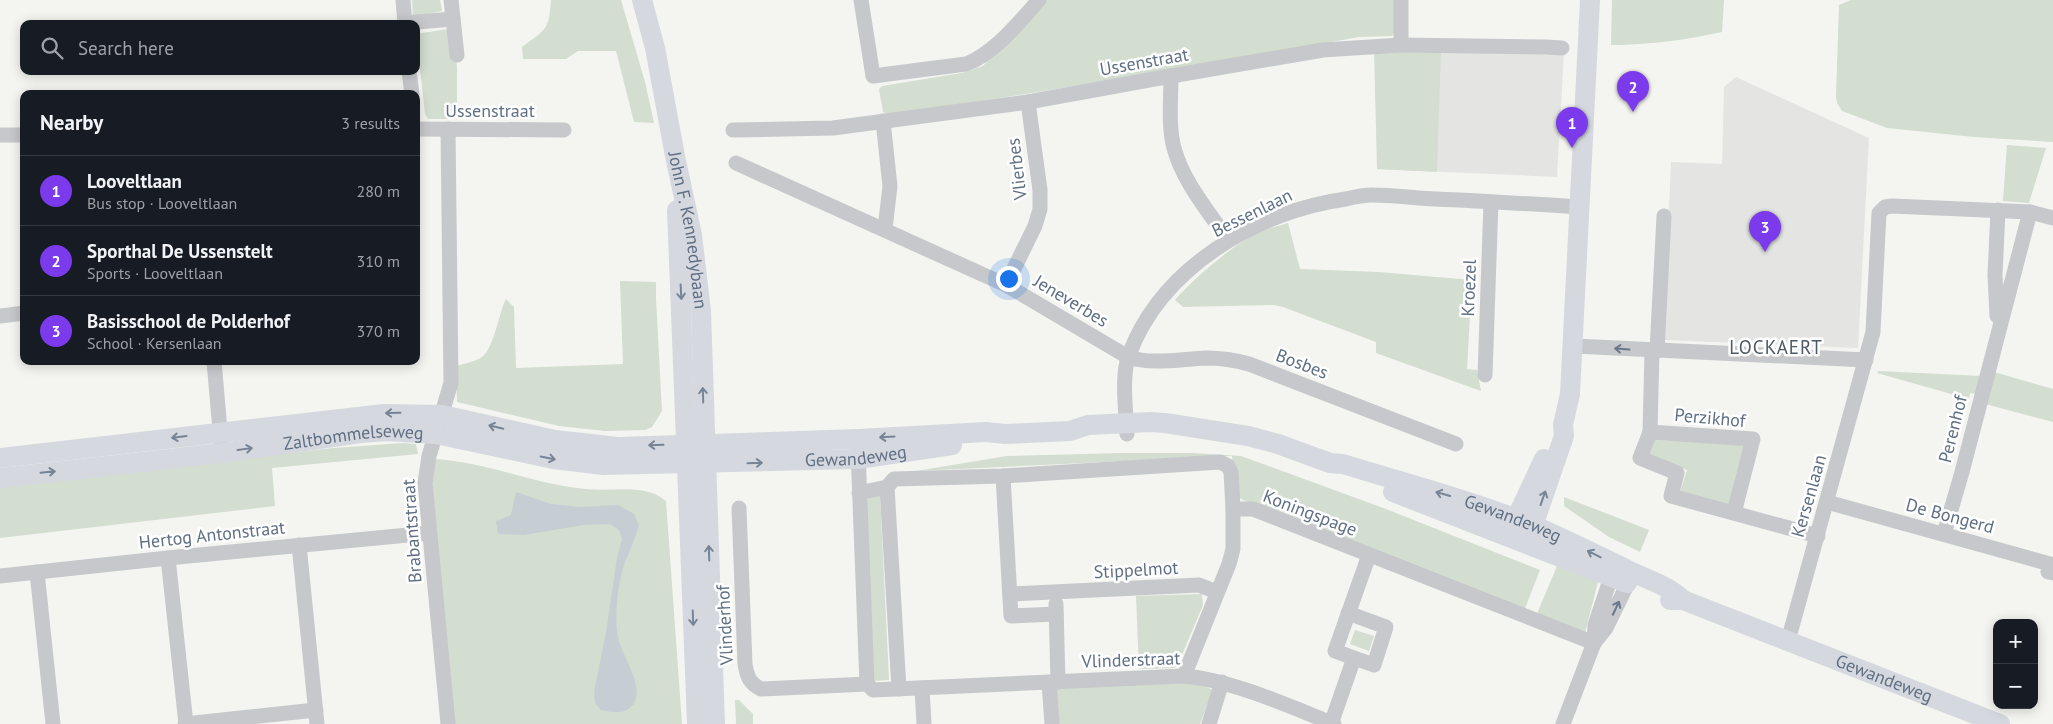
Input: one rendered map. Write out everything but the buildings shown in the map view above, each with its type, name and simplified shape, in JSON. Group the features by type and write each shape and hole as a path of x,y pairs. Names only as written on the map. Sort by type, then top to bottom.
{"main road":[{"name":"John F. Kennedybaan","path":"642,0 655,48 692,235 700,310 697,454 698,724"},
{"path":"1523,528 1556,434 1563,425 1570,394 1574,346 1590,0"},
{"name":"Zaltbommelseweg","path":"0,458 384,414 442,415 555,440 697,454"},
{"name":"Gewandeweg","path":"697,454 858,438 986,432 1005,434 1070,431 1088,426 1127,428 1151,422 1248,436 1278,444 1330,463 1342,464 1443,494 1523,528 1622,577 1673,590 1683,600 2000,724"},
{"name":"Zaltbommelseweg","path":"0,478 222,453 360,433 387,432 436,434 553,459 604,465 697,454"},
{"name":"Gewandeweg","path":"697,454 858,459 986,440 1005,434"},
{"name":"John F. Kennedybaan","path":"697,454 715,724"}],"street":[{"path":"403,0 405,20"},
{"path":"451,0 457,54"},
{"path":"862,0 873,76 966,64 980,59 1039,0"},
{"path":"1401,0 1401,45"},
{"path":"420,22 453,19"},
{"name":"Ussenstraat","path":"733,130 833,128 1028,102 1323,50 1401,45 1562,48"},
{"path":"410,75 411,90"},
{"path":"1170,76 1171,128 1174,148 1191,186 1228,240"},
{"name":"Vlierbes","path":"1006,285 1035,226 1040,209 1040,190 1028,102"},
{"path":"883,121 890,186 885,229"},
{"name":"Ussenstraat","path":"420,129 564,130"},
{"name":"Brabantstraat","path":"448,129 451,383 429,456 425,483 448,724"},
{"path":"0,135 20,135"},
{"name":"Jeneverbes","path":"736,163 1006,285 1128,357"},
{"name":"Bessenlaan","path":"1127,428 1125,382 1128,357 1145,319 1167,292 1196,265 1228,240 1288,212 1335,200 1372,195 1580,207"},
{"name":"Kroezel","path":"1485,375 1491,202"},
{"name":"Kersenlaan","path":"1788,641 1828,502 1873,332 1879,213 1885,207 1892,206 1998,210"},
{"path":"1998,210 2030,212 2053,218"},
{"name":"Perenhof","path":"1997,333 1995,275 1998,210"},
{"name":"Perenhof","path":"1944,534 2030,212"},
{"path":"1655,351 1664,216"},
{"path":"0,316 20,314"},
{"path":"1574,346 1866,360"},
{"name":"Perzikhof","path":"1655,351 1650,432 1640,458 1677,473 1671,496 1818,536"},
{"name":"Bosbes","path":"1128,357 1139,361 1230,359 1249,364 1456,444"},
{"path":"214,365 222,453"},
{"name":"Perzikhof","path":"1650,432 1753,439 1734,513"},
{"path":"858,438 867,684"},
{"path":"859,493 887,487 894,480 1004,476 1220,462 1228,466 1231,472 1233,549 1229,564 1184,676"},
{"path":"1004,476 1012,616 1056,614"},
{"path":"887,487 899,689"},
{"name":"De Bongerd","path":"1828,502 2052,564"},
{"name":"Vlinderhof","path":"738,508 745,664 753,685 761,689 867,684 873,690 922,688"},
{"name":"Koningspage","path":"1233,509 1253,510 1594,643"},
{"name":"Hertog Antonstraat","path":"0,576 429,533"},
{"path":"168,558 186,724 316,717 299,545"},
{"path":"1348,613 1386,627 1374,665 1335,651 1348,613 1369,556"},
{"path":"38,572 52,724"},
{"path":"1563,724 1594,643 1595,625 1622,577"},
{"name":"Stippelmot","path":"1010,594 1199,585 1217,592"},
{"path":"1052,724 1055,592"},
{"path":"1332,724 1354,658"},
{"name":"Vlinderstraat","path":"922,688 1184,676 1222,682 1332,724"},
{"path":"1208,724 1222,682"},
{"path":"922,688 924,724"}],"shaded area":[{"path":"412,0 440,0 442,11 413,17"},
{"path":"551,0 621,0 645,82 654,123 634,122 616,51 578,51 566,59 523,59 522,47 541,33 547,24"},
{"path":"1045,0 1394,0 1394,33 1392,36 1359,37 1065,88 888,114 883,112 879,89 882,86 962,73 983,66"},
{"path":"1612,0 1724,0 1722,32 1667,42 1611,45"},
{"path":"1851,0 2053,0 2053,142 1974,137 1887,128 1842,111 1837,103 1836,96 1839,5"},
{"path":"454,28 457,68 457,119 428,119 425,114 420,70 420,33"},
{"path":"1409,49 1564,53 1557,177 1377,169"},
{"path":"1374,50 1441,50 1437,172 1377,169"},
{"path":"1736,77 1869,138 1858,348 1663,340 1671,162 1722,164 1724,87"},
{"path":"2007,145 2046,148 2029,203 2003,201"},
{"path":"1288,223 1300,269 1379,272 1472,280 1467,369 1477,370 1481,391 1376,353 1376,342 1283,307 1274,305 1183,307 1175,300 1227,252 1261,231"},
{"path":"620,281 656,282 662,411 652,427 645,430 605,431 559,426 457,402 456,366 479,359 484,355 492,341 506,299 514,307 516,368 623,364"},
{"path":"1878,371 1982,376 1976,394 1970,393 1969,399 1877,373"},
{"path":"1994,372 2053,389 2053,422 1985,404"},
{"path":"1654,440 1750,444 1732,509 1679,495 1687,470 1648,455"},
{"path":"403,443 416,444 418,454 272,468 275,506 0,538 0,486 333,448"},
{"path":"1192,453 1241,456 1386,509 1540,570 1524,611 1322,533 1241,499 1235,493 1232,456 916,471 1007,456"},
{"path":"435,459 473,464 547,483 585,489 638,490 658,495 666,501 682,724 452,724 431,486"},
{"path":"516,492 551,504 581,507 618,505 634,514 639,526 625,562 619,587 616,614 618,639 636,684 637,693 635,701 629,709 620,712 601,710 595,703 594,692 622,539 619,530 610,524 583,525 524,535 498,534 496,521 511,515"},
{"path":"880,494 889,680 874,681 863,501"},
{"path":"1564,497 1649,530 1640,552 1609,537 1564,506"},
{"path":"1557,566 1598,582 1585,633 1536,616"},
{"path":"1202,594 1203,605 1175,668 1139,669 1136,596"},
{"path":"1355,630 1374,636 1369,651 1350,644"},
{"path":"1173,681 1200,684 1213,690 1200,724 1055,724 1053,688"},
{"path":"735,700 739,700 753,714 753,724 736,724"}],"place":[{"name":"Sporthal De Ussenstelt","path":"1633,112"},
{"name":"Looveltlaan","path":"1572,148"},
{"name":"Basisschool de Polderhof","path":"1765,252"}],"district":[{"name":"LOCKAERT","path":"1776,347"}]}
